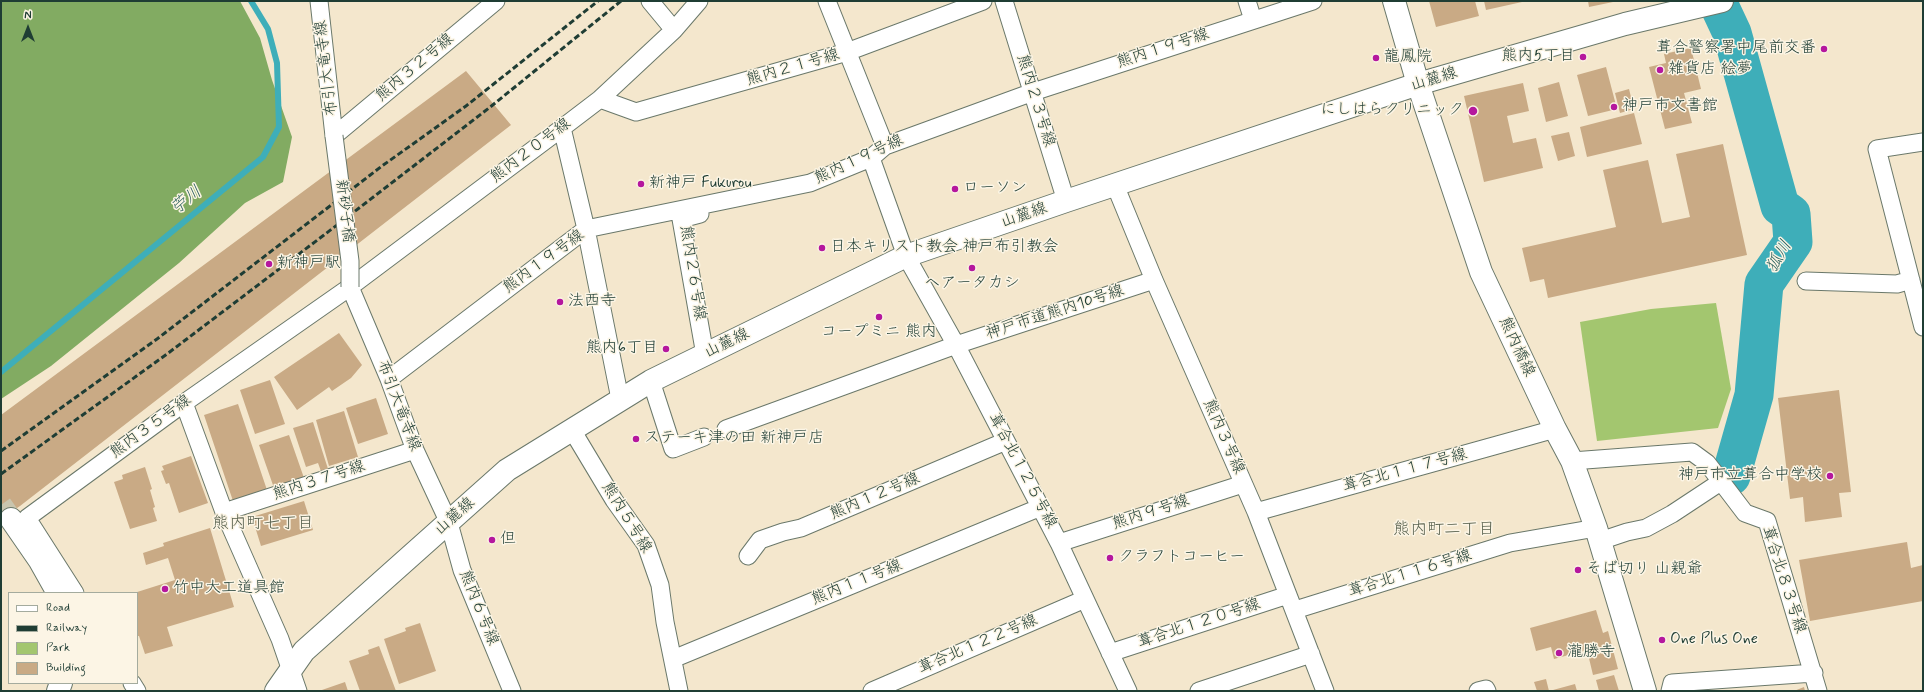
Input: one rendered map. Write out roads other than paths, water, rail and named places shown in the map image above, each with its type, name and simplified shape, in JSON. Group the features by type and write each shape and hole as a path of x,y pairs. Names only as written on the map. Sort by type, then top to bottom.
{"main road":[{"name":"熊内橋線","path":"1394,1 1418,84 1481,272 1555,429 1572,461 1598,535 1645,691"},
{"name":"山麓線","path":"276,691 304,650 507,470 651,381 906,256 1418,84 1625,24 1722,1"},
{"path":"11,519 40,562 57,592"}],"street":[{"name":"布引大竜寺線","path":"319,1 334,136"},
{"path":"650,1 674,30"},
{"name":"熊内２０号線","path":"350,287 600,99 674,30 699,1"},
{"path":"827,1 885,146"},
{"name":"熊内２１号線","path":"600,99 636,112 847,52 983,1"},
{"name":"熊内２３号線","path":"1004,1 1066,201"},
{"path":"1247,1 1253,20"},
{"name":"熊内１９号線","path":"389,379 586,229 810,183 871,158 885,146 1033,92 1314,1"},
{"name":"熊内３２号線","path":"334,136 487,4"},
{"path":"562,128 586,229 620,399"},
{"name":"新砂子橋","path":"334,136 350,262 350,287"},
{"path":"1922,320 1877,148 1923,142"},
{"name":"葺合北１２５号線","path":"871,158 906,256 956,345 1041,507 1128,691"},
{"name":"熊内３号線","path":"1115,185 1154,280 1256,512 1325,691"},
{"name":"熊内２６号線","path":"699,206 703,213 681,219 705,355"},
{"name":"神戸市道熊内10号線","path":"726,429 956,345 1154,280"},
{"path":"1806,281 1897,284 1911,280"},
{"name":"布引大竜寺線","path":"350,287 389,379 415,450 449,523"},
{"name":"熊内３５号線","path":"74,592 27,518 184,403 350,287"},
{"path":"651,381 673,449 704,437"},
{"path":"184,403 224,512 280,639 298,691"},
{"name":"葺合北１１７号線","path":"1256,512 1555,429"},
{"name":"熊内５号線","path":"572,430 614,500 646,545 660,585 665,622 679,691"},
{"name":"熊内１２号線","path":"748,556 760,540 783,532 801,528 1006,441"},
{"name":"熊内３７号線","path":"224,512 415,450"},
{"name":"葺合北８３号線","path":"1572,461 1692,452 1707,463 1745,513 1767,521 1814,673 1818,691"},
{"name":"葺合北１１６号線","path":"1292,603 1510,543 1627,532 1646,528 1672,514 1722,481"},
{"name":"熊内９号線","path":"1059,543 1243,484"},
{"name":"熊内１１号線","path":"673,659 1041,507"},
{"name":"熊内６号線","path":"449,523 462,570 512,691"},
{"name":"葺合北１２２号線","path":"872,691 1085,599"},
{"name":"葺合北１２０号線","path":"1110,653 1292,603"},
{"path":"1199,691 1311,654"},
{"path":"1670,691 1672,683 1814,673"},
{"path":"1478,691 1486,689 1487,691"}],"waterway":[{"name":"苧川","path":"1,372 263,157 279,127 277,63 268,29 251,1"},
{"name":"狐川","path":"1717,1 1732,33 1780,206 1791,214 1793,242 1764,284 1754,395 1731,476"}],"tunnel":[{"path":"1,505 11,519"}],"railway":[{"path":"1,451 157,339 382,166 466,106 598,1"},
{"path":"1,474 167,354 324,235 489,108 621,1"}],"place":[{"name":"葺合警察署中尾前交番","path":"1824,49"},
{"name":"熊内5丁目","path":"1583,57"},
{"name":"龍鳳院","path":"1376,58"},
{"name":"雑貨店 絵夢","path":"1660,70"},
{"name":"神戸市文書館","path":"1614,107"},
{"name":"にしはらクリニック","path":"1473,111"},
{"name":"新神戸 Fukurou","path":"641,184"},
{"name":"ローソン","path":"955,189"},
{"name":"日本キリスト教会 神戸布引教会","path":"822,248"},
{"name":"新神戸駅","path":"269,264"},
{"name":"ヘアータカシ","path":"972,268"},
{"name":"法西寺","path":"560,302"},
{"name":"コープミニ 熊内","path":"879,317"},
{"name":"熊内6丁目","path":"666,349"},
{"name":"ステーキ津の田 新神戸店","path":"636,439"},
{"name":"神戸市立葺合中学校","path":"1830,476"},
{"name":"但","path":"492,540"},
{"name":"クラフトコーヒー","path":"1110,558"},
{"name":"そば切り 山親爺","path":"1578,570"},
{"name":"竹中大工道具館","path":"165,589"},
{"name":"One Plus One","path":"1662,640"},
{"name":"瀧勝寺","path":"1559,653"}],"district":[{"name":"熊内町七丁目","path":"263,524"},
{"name":"熊内町二丁目","path":"1444,530"}]}
